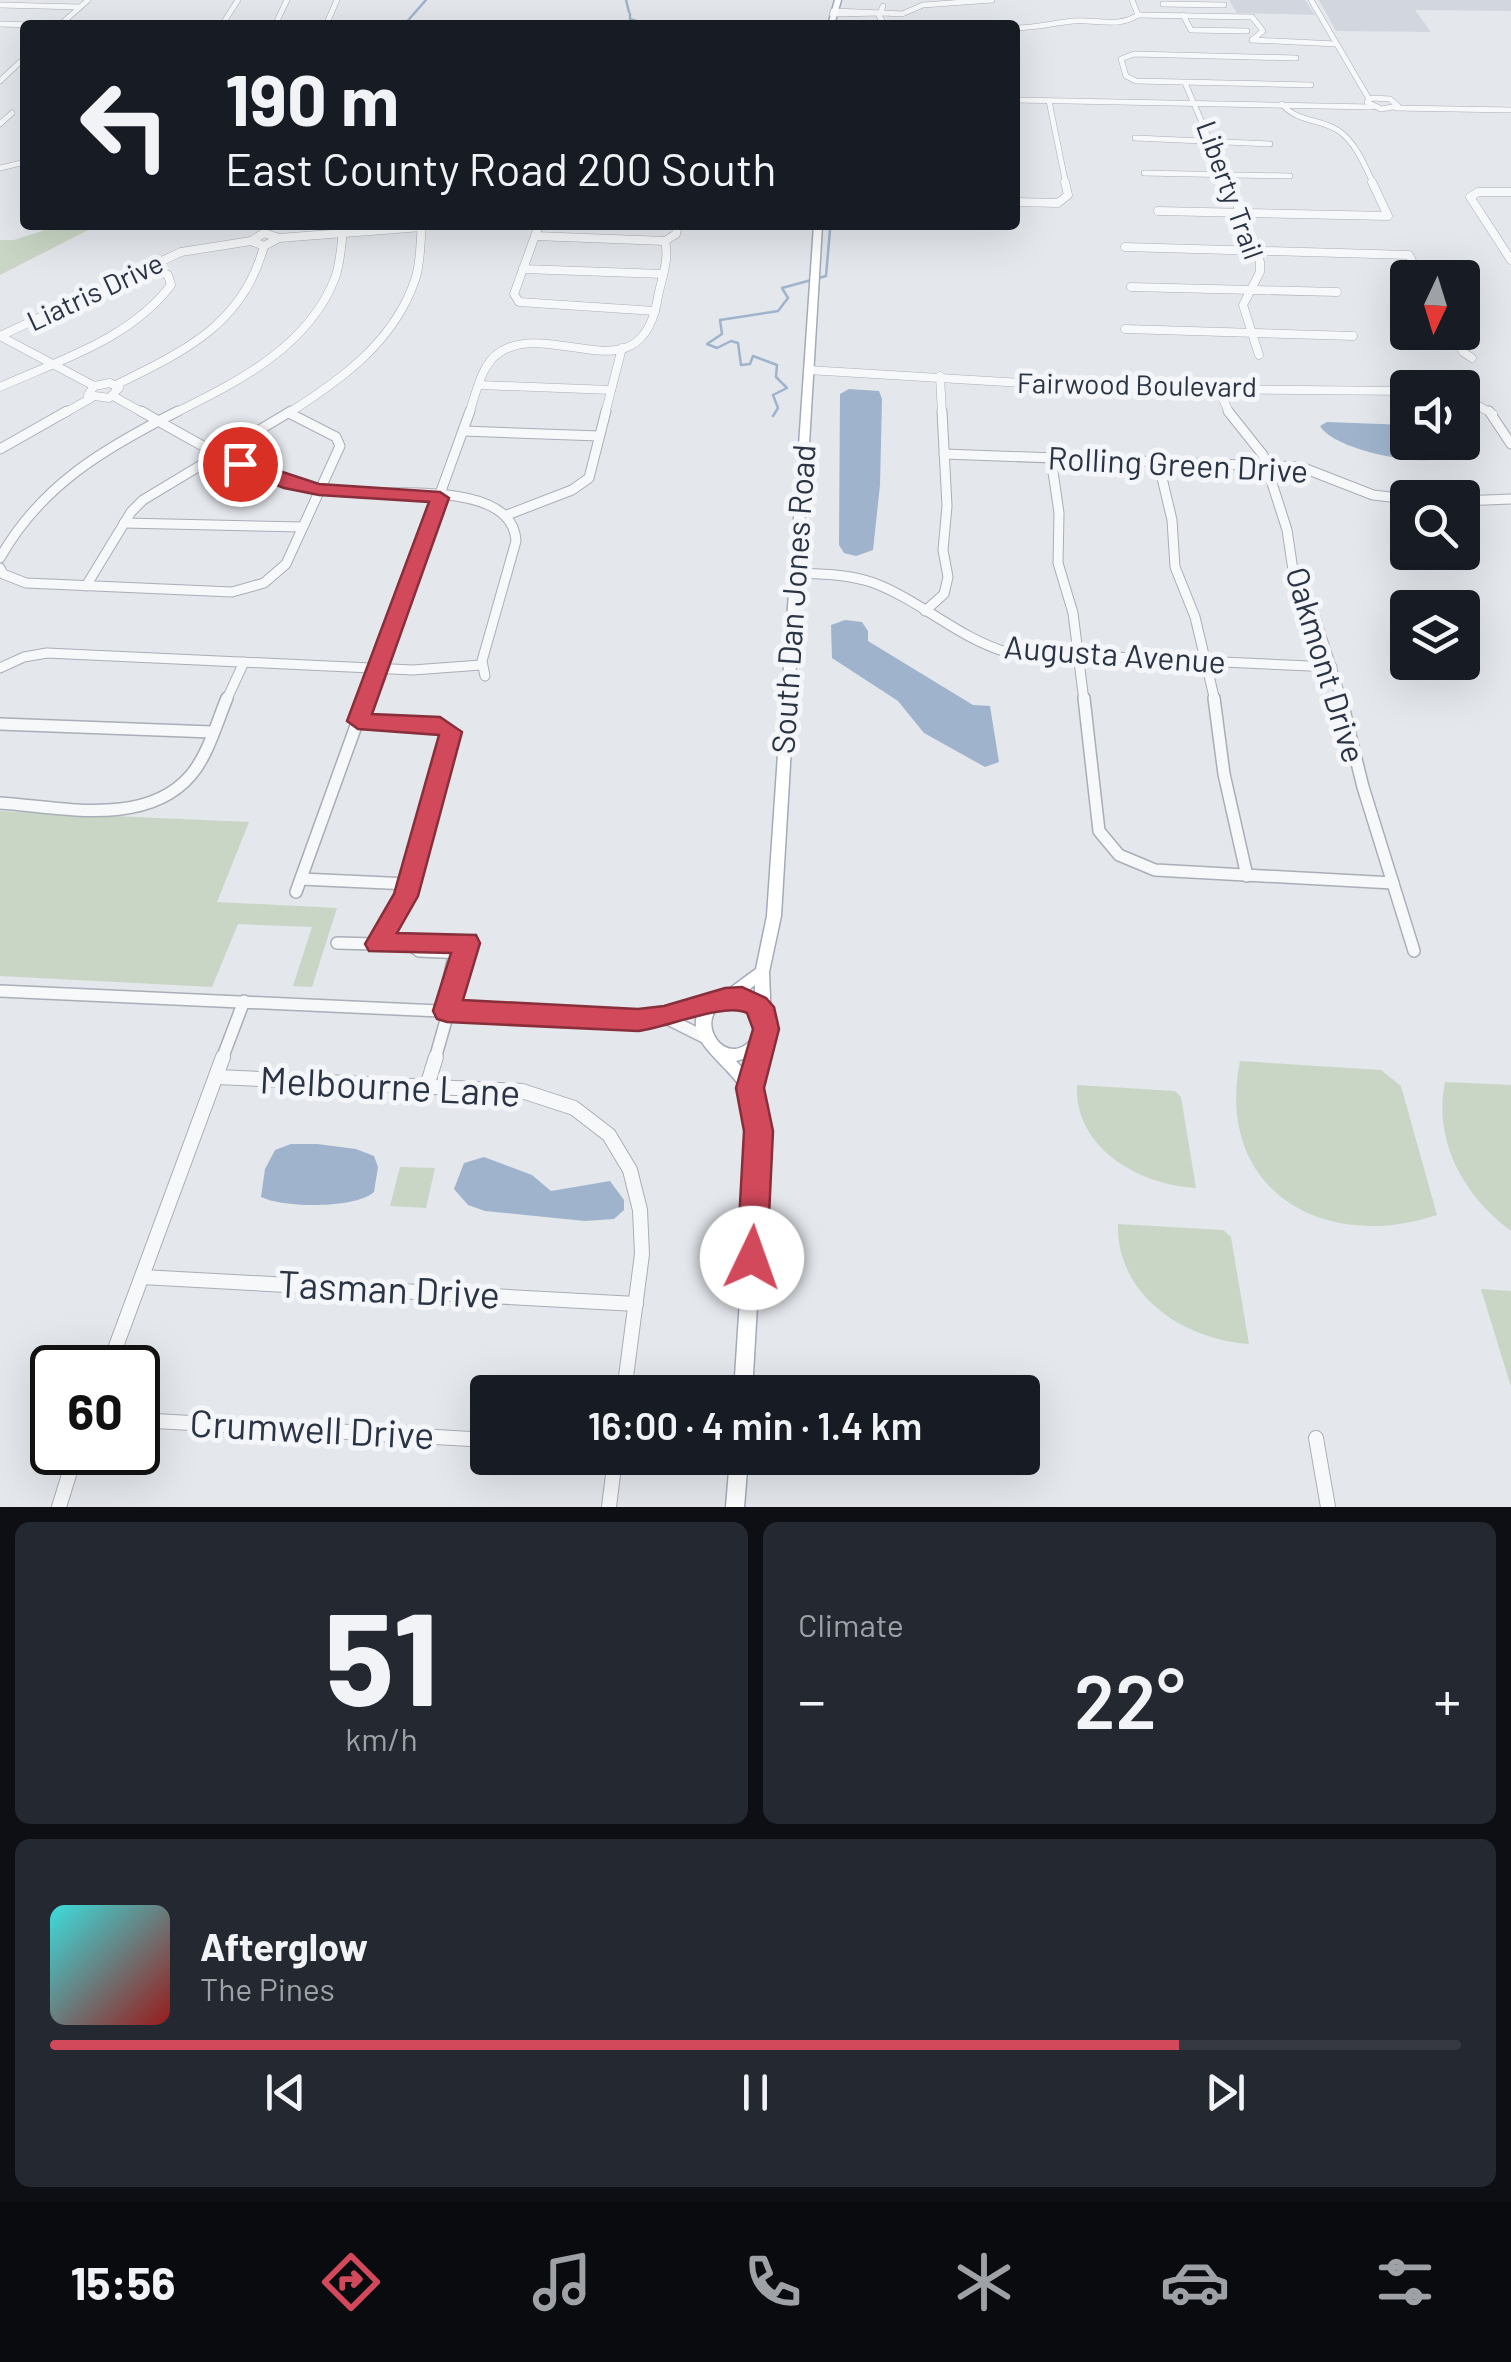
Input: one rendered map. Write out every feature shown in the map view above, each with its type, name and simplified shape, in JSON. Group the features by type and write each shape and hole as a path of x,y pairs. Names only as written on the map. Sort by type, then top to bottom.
{"main road":[{"name":"South Dan Jones Road","path":"763,1013 762,972 774,916 818,230"},
{"path":"750,1088 709,1042 703,1016 762,972"},
{"path":"719,1001 742,998 763,1013 764,1034 750,1088 758,1131 744,1375"},
{"path":"709,1042 740,1052 758,1044 764,1034"},
{"path":"736,1507 738,1475"}],"street":[{"path":"66,20 88,0"},
{"path":"833,6 902,14 923,5 992,0"},
{"path":"1132,0 1138,15"},
{"path":"1311,0 1369,102"},
{"path":"1193,2 1199,15"},
{"path":"1163,4 1224,5"},
{"path":"0,5 80,7"},
{"path":"853,8 883,9"},
{"path":"880,20 883,9"},
{"path":"1020,28 1046,28 1072,21 1128,22 1138,15 1227,15 1256,19 1263,30 1277,38"},
{"path":"1183,15 1191,30 1247,32"},
{"path":"1227,15 1234,31"},
{"path":"1252,40 1263,30"},
{"path":"1252,40 1335,42"},
{"path":"1252,40 1335,42"},
{"path":"1252,40 1260,57"},
{"path":"1296,58 1134,54 1121,58 1126,76 1132,80 1311,86"},
{"name":"Liberty Trail","path":"1189,83 1261,268 1243,305 1259,356"},
{"path":"1361,86 1397,105"},
{"path":"1369,102 1386,98"},
{"path":"1020,100 1291,105 1369,102 1509,112"},
{"path":"1020,202 1058,202 1068,196 1049,101"},
{"path":"1158,211 1388,216 1347,138 1338,131 1292,116 1282,104"},
{"path":"1291,105 1297,114 1314,124"},
{"path":"0,112 12,112 0,124"},
{"path":"1135,138 1270,144"},
{"path":"1144,173 1290,176"},
{"path":"1511,192 1478,192 1470,197 1511,260"},
{"path":"250,241 264,230"},
{"path":"266,230 278,238"},
{"path":"0,336 94,386 116,385 196,342 232,314 256,281 264,246 278,238 337,230"},
{"path":"0,558 31,513 64,478 269,360 300,331 322,307 335,284 341,269 344,230"},
{"path":"86,586 124,523 143,500 289,413 364,358 392,328 419,276 422,230"},
{"path":"537,230 514,294 518,302 654,310"},
{"path":"534,236 665,241 677,230"},
{"path":"250,241 264,246"},
{"name":"Liatris Drive","path":"0,336 202,246 250,241"},
{"path":"296,892 491,358 504,350 532,346 622,348 648,334 668,248 665,241"},
{"path":"1125,247 1409,254 1412,260"},
{"path":"0,387 118,330 159,301 171,281 168,274 149,267"},
{"path":"523,269 663,274"},
{"path":"1131,287 1337,292"},
{"path":"1125,330 1353,336"},
{"path":"508,515 584,483 622,348"},
{"path":"1462,350 1472,358"},
{"name":"Fairwood Boulevard","path":"808,372 940,376 1086,387 1390,391"},
{"path":"924,611 944,594 948,585 942,550 948,506 940,376"},
{"path":"112,396 118,391 116,385"},
{"path":"91,398 88,392 94,386"},
{"path":"480,386 612,390"},
{"name":"Oakmont Drive","path":"1218,390 1225,407 1257,445 1266,465 1287,530 1294,570 1332,667 1414,951"},
{"path":"0,449 91,398 112,396 262,474 319,490 478,501 508,515 516,530 483,670 377,669 47,653 24,657 0,668"},
{"path":"1480,406 1496,417 1511,444"},
{"path":"0,568 3,574 26,584 232,592 250,588 286,564 340,446 336,438 289,413"},
{"path":"464,431 600,436"},
{"name":"Rolling Green Drive","path":"944,454 1311,469 1362,492 1390,496"},
{"path":"1051,458 1059,513 1058,564 1073,613 1080,656 1099,831 1119,855 1155,870 1393,883"},
{"path":"1158,461 1172,520 1175,566 1195,618 1206,662 1224,774 1247,876"},
{"path":"1480,500 1511,499"},
{"path":"124,523 302,527"},
{"name":"Augusta Avenue","path":"796,576 856,578 884,587 995,650 1332,667"},
{"path":"0,803 118,809 160,801 194,773 244,662"},
{"path":"358,721 448,728 451,736 402,906 378,944"},
{"path":"0,724 212,732"},
{"path":"301,879 409,884"},
{"path":"337,942 411,945 424,941 459,950 428,1086"},
{"path":"0,991 638,1020 664,1017 719,1001"},
{"path":"116,1345 244,1001"},
{"path":"664,1017 709,1042"},
{"name":"Melbourne Lane","path":"217,1077 513,1090 544,1096 580,1114 609,1139 626,1162 642,1207 644,1236 636,1304"},
{"name":"Tasman Drive","path":"142,1276 636,1304"},
{"path":"626,1375 636,1304"},
{"name":"Crumwell Drive","path":"160,1421 470,1439"},
{"path":"1316,1438 1328,1507"},
{"path":"59,1507 69,1475"},
{"path":"609,1507 613,1475"}],"shaded area":[{"path":"1229,0 1305,0 1315,15 1237,13"},
{"path":"1319,0 1511,0 1511,11 1415,10 1431,32 1336,31"}],"green space":[{"path":"45,230 88,230 0,275 0,240 14,240"},
{"path":"0,811 249,822 217,902 337,908 312,987 293,986 312,927 238,924 212,987 0,976"},
{"path":"1240,1061 1381,1070 1401,1086 1437,1215 1395,1225 1355,1225 1318,1217 1286,1201 1261,1177 1244,1145 1236,1106"},
{"path":"1445,1082 1511,1085 1511,1231 1479,1201 1456,1166 1444,1126"},
{"path":"1077,1085 1175,1091 1181,1097 1196,1188 1153,1180 1114,1159 1086,1128"},
{"path":"400,1167 435,1168 426,1208 390,1206"},
{"path":"1118,1224 1223,1230 1231,1237 1249,1344 1201,1334 1158,1309 1128,1272 1120,1249"},
{"path":"1481,1289 1511,1291 1511,1387"}],"water":[{"path":"849,389 879,391 882,399 880,485 873,550 856,556 844,553 839,545 840,394"},
{"path":"1327,422 1390,424 1390,456 1343,443 1320,426"},
{"path":"845,620 862,622 868,631 868,641 973,705 990,706 999,762 985,767 924,733 898,701 832,658 831,625"},
{"path":"291,1144 356,1149 374,1156 378,1167 374,1192 351,1202 319,1205 261,1197 265,1169 275,1150"},
{"path":"484,1157 532,1175 551,1191 610,1181 624,1200 624,1210 614,1219 585,1221 485,1211 468,1205 454,1189 464,1163"}],"waterway":[{"path":"408,20 426,0"},
{"path":"626,0 629,12"},
{"path":"630,14 633,20"},
{"path":"773,416 778,408 773,395 787,388 776,377 777,365 753,356 750,364 741,365 738,343 731,341 717,348 707,344 722,334 720,320 778,311 788,298 782,288 826,276 830,230"}],"route":[{"path":"240,464 291,484 319,490 440,498 358,721 440,725 451,732 406,896 378,944 467,943 447,1011 638,1020 664,1017 725,999 752,1002 764,1016 766,1029 750,1088 758,1131 752,1258"}]}
